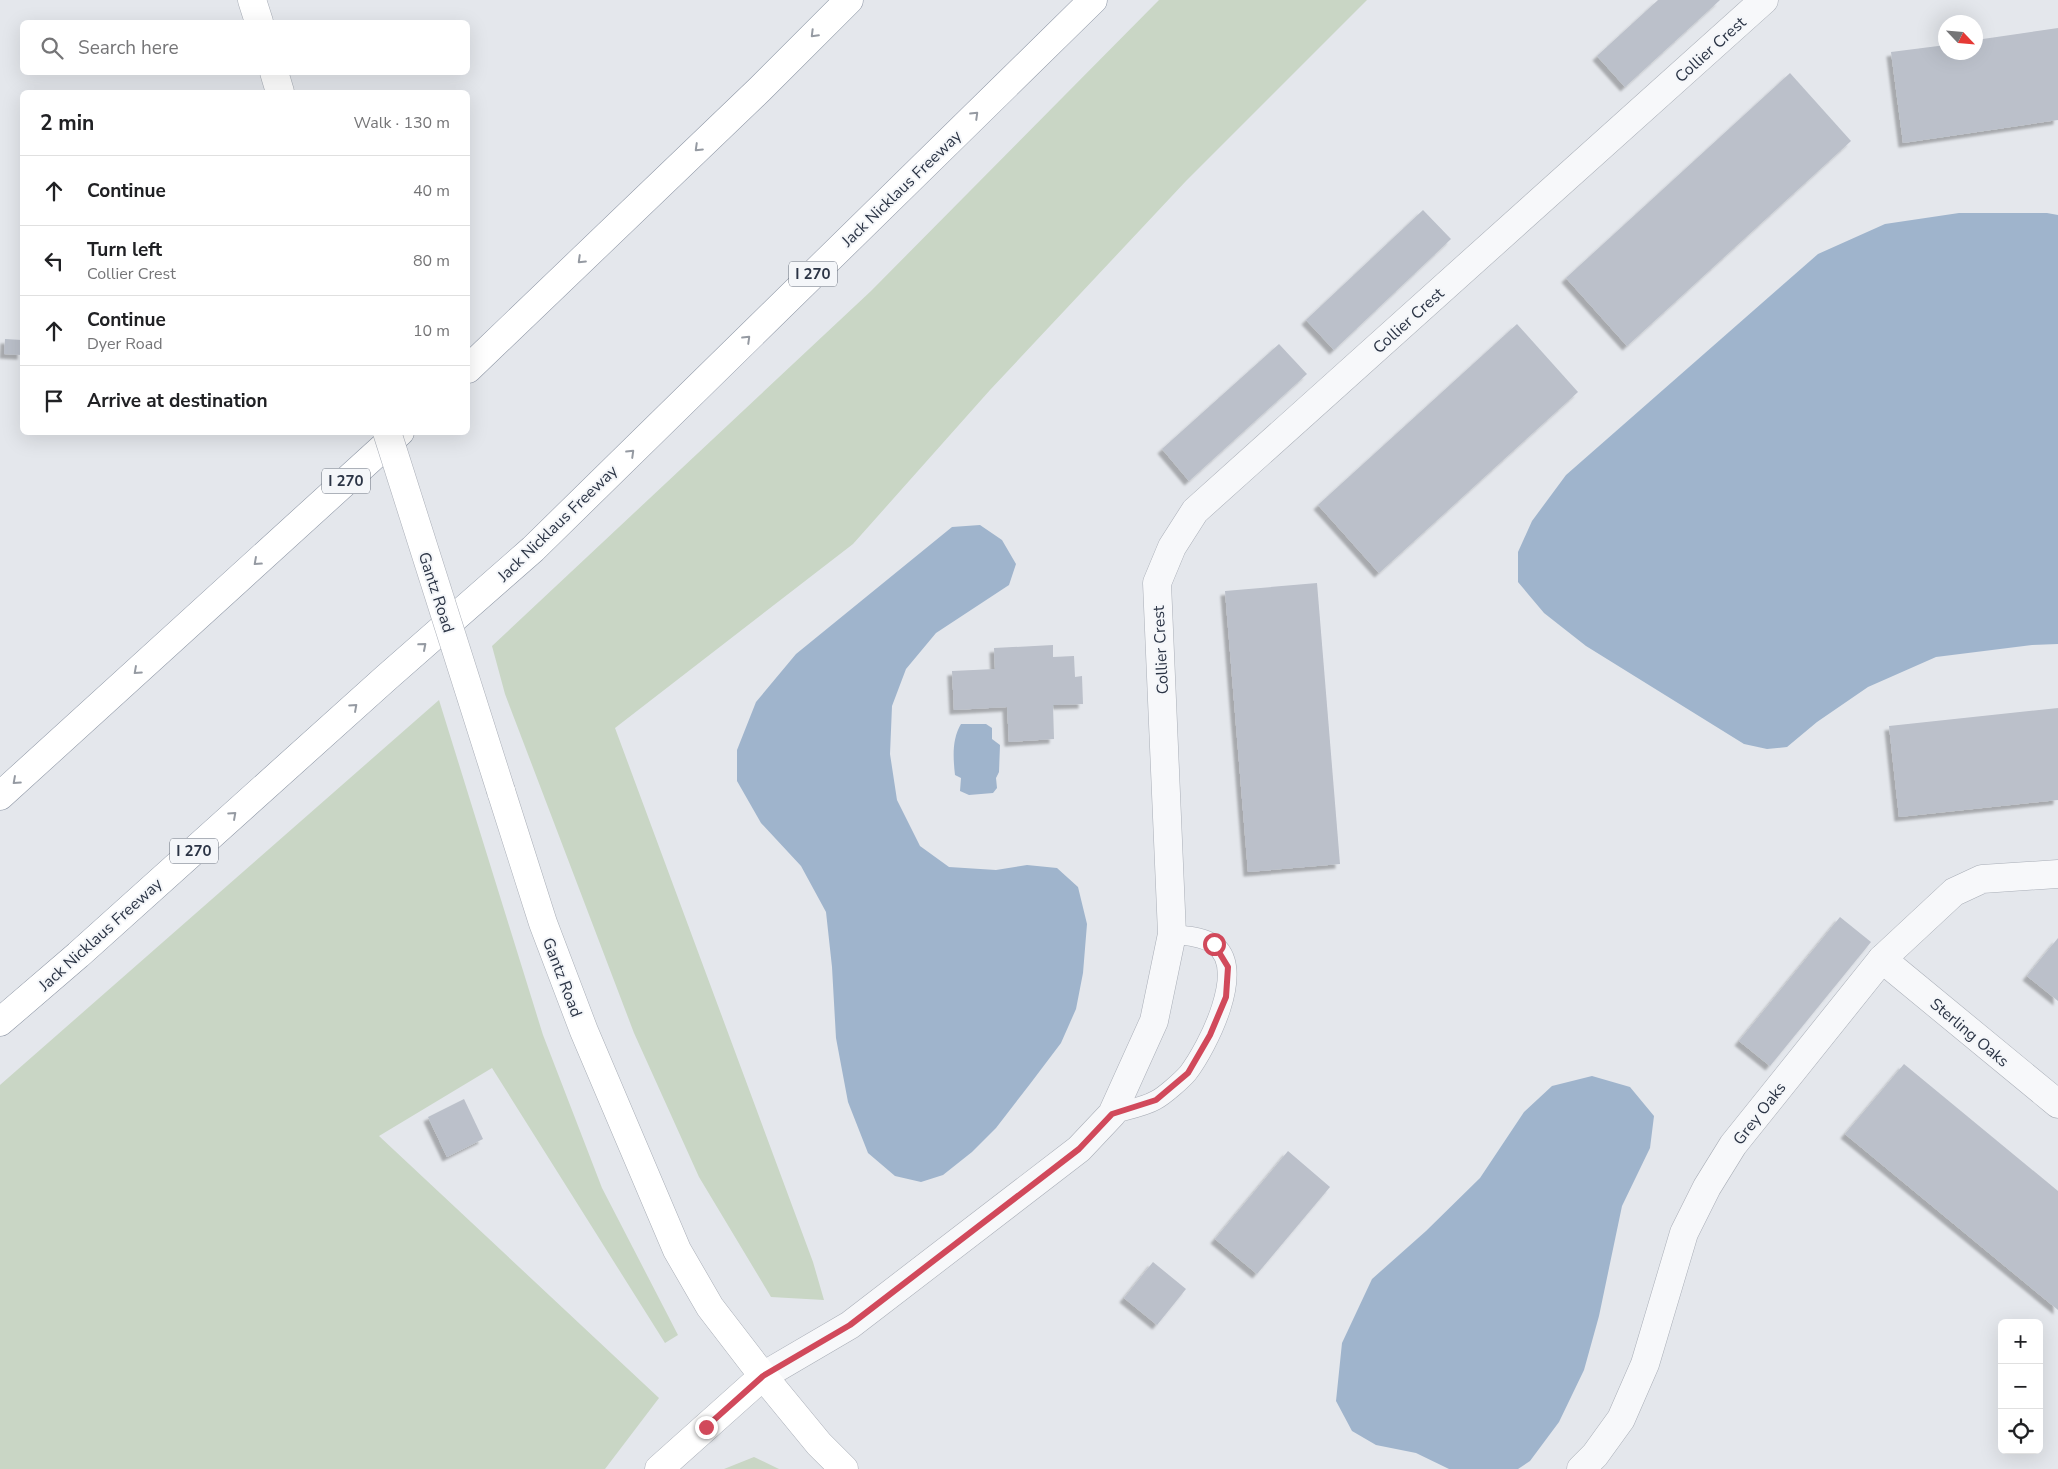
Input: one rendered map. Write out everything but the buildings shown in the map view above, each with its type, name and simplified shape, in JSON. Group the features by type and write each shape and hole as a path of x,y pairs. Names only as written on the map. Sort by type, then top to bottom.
{"main road":[{"path":"252,0 258,20"},
{"path":"470,367 760,89 849,0"},
{"name":"Jack Nicklaus Freeway","path":"0,1022 533,548 1092,0"},
{"path":"275,75 279,90"},
{"name":"Gantz Road","path":"388,435 543,923 580,1022 677,1250 710,1307 819,1444 844,1469"},
{"name":"I 270","path":"0,796 397,435"},
{"path":"659,1469 763,1376"}],"street":[{"name":"Collier Crest","path":"763,1376 850,1325 1079,1149 1112,1114 1154,1021 1172,934 1157,583 1172,547 1195,511 1764,0"},
{"name":"Grey Oaks","path":"1581,1469 1595,1455 1621,1419 1645,1364 1684,1233 1707,1187 1733,1144 1882,959 1954,892 1982,879 2058,874"},
{"name":"Sterling Oaks","path":"1882,959 2058,1104"}],"lane":[{"path":"1112,1114 1156,1100 1188,1073 1210,1035 1226,997 1228,967 1214,944 1203,939 1172,934"}],"green space":[{"path":"1159,0 1367,0 1186,181 990,390 853,544 615,728 813,1262 824,1300 771,1297 699,1177 634,1033 505,694 492,646 871,291"},
{"path":"439,700 543,1035 602,1188 678,1335 665,1343 492,1068 379,1136 659,1398 605,1469 0,1469 0,1085"},
{"path":"754,1457 779,1469 724,1469"}],"water":[{"path":"1959,213 2047,213 2058,215 2058,644 2032,645 1936,657 1868,687 1817,722 1787,747 1767,749 1744,744 1586,646 1544,613 1518,582 1518,552 1532,521 1566,475 1818,254 1885,224"},
{"path":"980,525 1002,540 1016,564 1009,585 936,633 906,669 892,706 890,754 897,800 920,846 949,867 996,870 1027,865 1057,868 1078,887 1087,924 1083,973 1076,1009 1061,1043 996,1128 972,1152 943,1175 921,1182 895,1176 868,1153 848,1102 836,1038 832,967 826,912 801,866 761,823 737,781 737,750 756,702 796,654 952,527"},
{"path":"961,724 986,724 992,728 992,739 1000,745 999,772 996,778 997,788 993,793 969,795 960,791 961,778 955,775 954,755 956,736"},
{"path":"1592,1076 1630,1087 1654,1116 1650,1148 1622,1206 1599,1316 1584,1370 1559,1422 1530,1461 1518,1469 1449,1469 1416,1453 1376,1445 1352,1431 1336,1401 1342,1343 1372,1279 1426,1231 1480,1178 1524,1112 1552,1086"}],"route":[{"path":"706,1427 763,1376 850,1325 1079,1149 1112,1114 1156,1100 1188,1073 1210,1035 1226,997 1228,967 1222,954 1214,944"}]}
